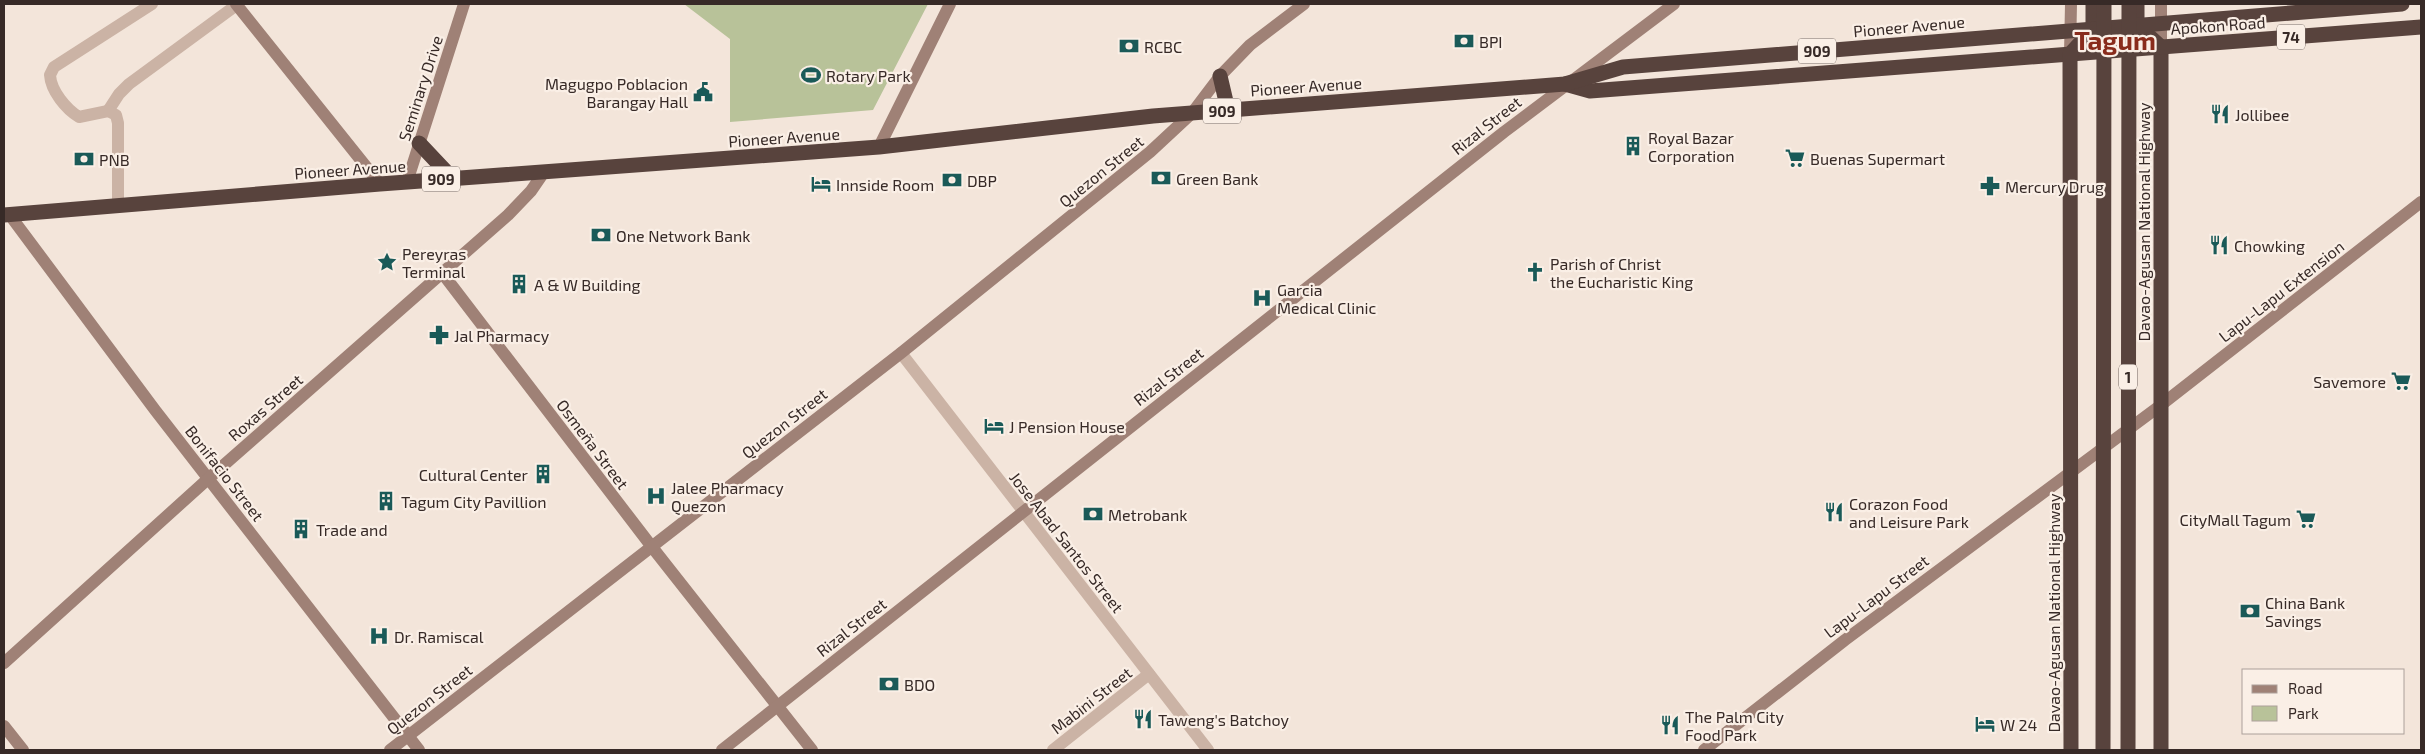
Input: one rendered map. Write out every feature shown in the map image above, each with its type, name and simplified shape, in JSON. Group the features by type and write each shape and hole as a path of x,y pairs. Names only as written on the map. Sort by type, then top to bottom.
{"highway":[{"path":"2094,4 2094,52"},
{"name":"1","path":"2103,750 2104,4"},
{"name":"Davao-Agusan National Highway","path":"2128,4 2128,750"},
{"path":"2137,4 2137,49"},
{"name":"Apokon Road","path":"2137,25 2402,4"},
{"path":"2137,25 2160,47"},
{"name":"Pioneer Avenue","path":"6,214 452,178 879,147 1192,113 1566,84 1623,67 2137,25"},
{"name":"Apokon Road","path":"2137,49 2421,27"},
{"path":"2070,54 2093,29"},
{"name":"Davao-Agusan National Highway","path":"2160,47 2161,750"},
{"name":"Pioneer Avenue","path":"1566,84 1590,91 2137,49"},
{"name":"Davao-Agusan National Highway","path":"2070,54 2071,750"},
{"path":"1220,76 1228,110"},
{"path":"419,143 452,178"}],"street":[{"path":"118,204 118,123 116,114 108,111 79,117 72,113 54,90 50,76 54,67 152,4"},
{"path":"108,111 119,94 129,84 237,4 380,184"},
{"name":"Seminary Drive","path":"407,182 464,4"},
{"path":"879,147 950,4"},
{"name":"Quezon Street","path":"390,750 901,353 1150,152 1192,113 1220,76 1250,45 1304,4"},
{"name":"Rizal Street","path":"722,750 1566,84 1674,4"},
{"path":"2070,54 2071,4"},
{"path":"2160,47 2161,4"},
{"name":"Roxas Street","path":"4,663 209,478 508,215 544,172"},
{"name":"Lapu-Lapu Extension","path":"2071,471 2161,405 2421,202"},
{"name":"Bonifacio Street","path":"6,214 149,403 419,750"},
{"name":"Osmeña Street","path":"443,274 652,547 812,750"},
{"name":"Jose Abad Santos Street","path":"901,353 1208,750"},
{"name":"Lapu-Lapu Street","path":"1704,750 1845,640 2071,471"},
{"name":"Mabini Street","path":"1053,750 1149,674"},
{"path":"4,726 23,750"}],"green space":[{"name":"Rotary Park","path":"684,4 928,4 873,110 730,122 730,39"}],"place":[{"name":"BPI","path":"1464,41"},
{"name":"RCBC","path":"1129,46"},
{"name":"Rotary Park","path":"811,75"},
{"name":"Magugpo Poblacion Barangay Hall","path":"703,92"},
{"name":"Jollibee","path":"2220,114"},
{"name":"Royal Bazar Corporation","path":"1633,146"},
{"name":"Buenas Supermart","path":"1795,158"},
{"name":"PNB","path":"84,159"},
{"name":"Green Bank","path":"1161,178"},
{"name":"DBP","path":"952,180"},
{"name":"Innside Room","path":"821,184"},
{"name":"Mercury Drug","path":"1990,186"},
{"name":"One Network Bank","path":"601,235"},
{"name":"Chowking","path":"2219,245"},
{"name":"Pereyras Terminal","path":"387,262"},
{"name":"Parish of Christ the Eucharistic King","path":"1535,272"},
{"name":"A & W Building","path":"519,284"},
{"name":"Garcia Medical Clinic","path":"1262,298"},
{"name":"Jal Pharmacy","path":"439,335"},
{"name":"Savemore","path":"2401,381"},
{"name":"J Pension House","path":"994,426"},
{"name":"Cultural Center","path":"543,474"},
{"name":"Jalee Pharmacy Quezon","path":"656,496"},
{"name":"Tagum City Pavillion","path":"386,501"},
{"name":"Corazon Food and Leisure Park","path":"1834,512"},
{"name":"Metrobank","path":"1093,514"},
{"name":"CityMall Tagum","path":"2306,519"},
{"name":"Trade and","path":"301,529"},
{"name":"China Bank Savings","path":"2250,611"},
{"name":"Dr. Ramiscal","path":"379,636"},
{"name":"BDO","path":"889,684"},
{"name":"Taweng's Batchoy","path":"1143,719"},
{"name":"W 24","path":"1985,724"},
{"name":"The Palm City Food Park","path":"1670,725"}],"district":[{"name":"Tagum","path":"2115,39"}]}
